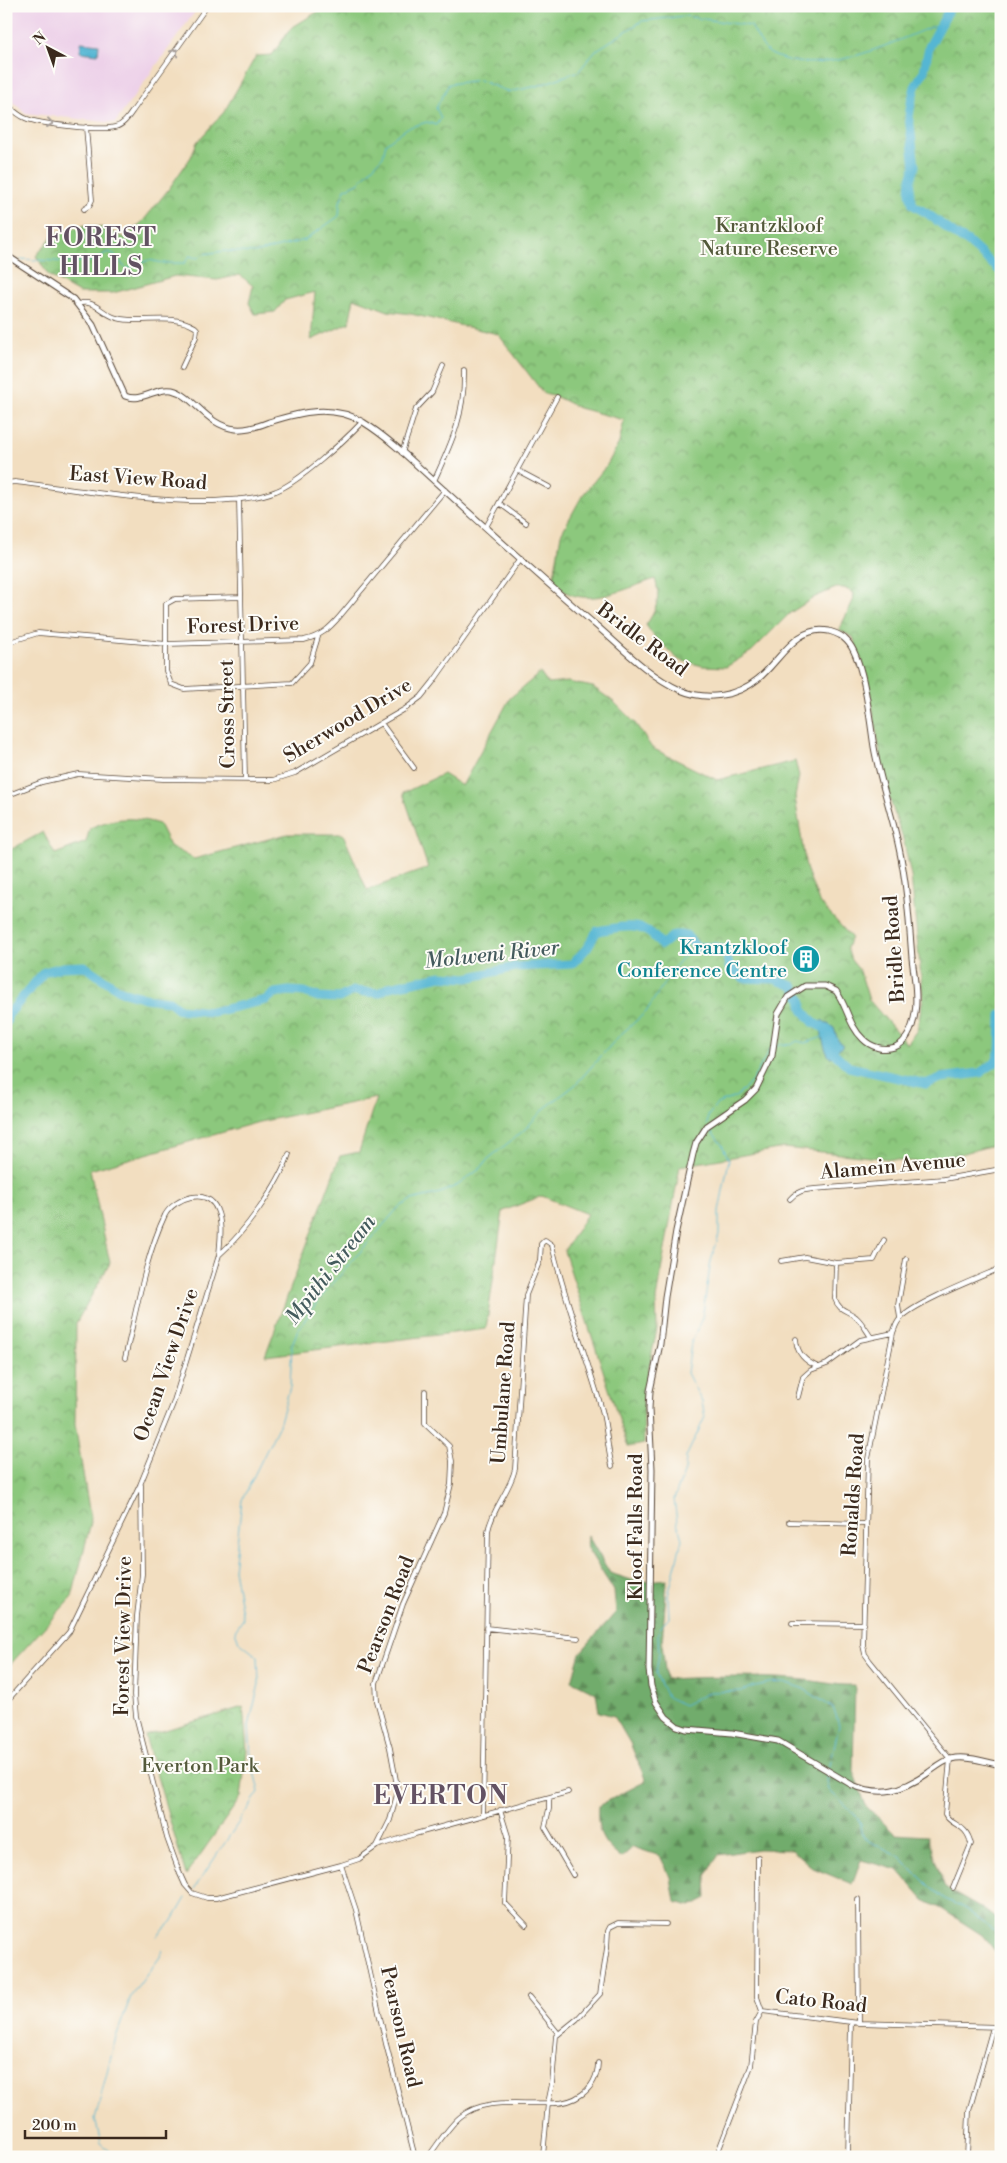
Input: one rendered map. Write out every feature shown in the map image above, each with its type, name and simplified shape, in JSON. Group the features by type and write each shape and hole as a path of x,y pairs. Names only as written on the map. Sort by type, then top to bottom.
{"main road":[{"name":"Bridle Road","path":"7,256 78,304 93,325 123,393 128,397 136,398 164,390 176,391 215,422 235,429 251,428 294,415 320,411 341,413 362,422 402,453 650,671 678,689 695,695 723,695 750,684 760,677 793,642 808,632 831,631 850,643 856,655 862,676 876,760 899,845 906,885 916,993 915,1014 909,1033 904,1041 896,1046 886,1048 874,1046 866,1042 856,1032 836,991 819,985 800,988 794,992 781,1008"},
{"name":"Kloof Falls Road","path":"781,1008 775,1026 771,1061 756,1089 745,1100 714,1120 696,1143 676,1231 665,1297 660,1344 650,1391 649,1409 652,1469 649,1670 651,1686 656,1702 666,1717 677,1726 686,1729 732,1733 778,1741 859,1787 889,1791 912,1784 950,1759"},
{"path":"950,1759 969,1759 1001,1765"}],"street":[{"path":"6,104 19,115 32,121 86,127 116,127 127,119 207,6"},
{"path":"84,209 89,206 92,200 86,127"},
{"path":"78,304 90,303 119,319 164,318 195,326 197,329 196,337 182,367"},
{"path":"402,453 416,409 432,392 443,366"},
{"path":"434,482 460,420 464,398 464,370"},
{"path":"486,528 558,396"},
{"name":"East View Road","path":"6,483 33,484 160,500 239,499 259,496 285,487 362,422"},
{"path":"517,470 550,487"},
{"name":"Forest Drive","path":"6,643 38,633 168,644 304,640 318,637 337,620 444,490"},
{"name":"Cross Street","path":"239,499 245,779"},
{"path":"499,503 526,524"},
{"name":"Sherwood Drive","path":"6,796 42,782 78,774 163,780 274,780 295,773 381,723 413,703 428,690 521,558"},
{"path":"240,597 184,598 170,601 166,604 168,644 166,671 171,684 184,689 292,683 310,662 318,637"},
{"path":"381,723 414,768"},
{"path":"219,1255 235,1240 278,1181 289,1154"},
{"name":"Alamein Avenue","path":"790,1199 802,1190 944,1179 1001,1169"},
{"name":"Ocean View Drive","path":"6,1702 69,1632 140,1484 173,1404 219,1255 220,1225 214,1204 205,1198 191,1197 173,1205 161,1226 125,1358"},
{"name":"Umbulane Road","path":"483,1815 488,1531 492,1519 510,1485 515,1468 526,1295 540,1260 541,1244 545,1240 552,1245 557,1268 588,1362 602,1413 612,1466"},
{"path":"781,1261 805,1257 836,1263 874,1260 884,1240"},
{"path":"906,1259 898,1305 900,1318 928,1302 1001,1268"},
{"path":"836,1263 836,1304 842,1310 855,1316 871,1337"},
{"name":"Ronalds Road","path":"900,1318 893,1333 869,1452 864,1624 865,1654 950,1759"},
{"path":"798,1397 804,1377 818,1367 827,1364 851,1346 871,1337 893,1333"},
{"path":"796,1339 798,1352 801,1356 818,1367"},
{"name":"Pearson Road","path":"377,1846 390,1820 398,1791 390,1748 377,1701 376,1683 403,1604 444,1513 451,1484 452,1461 449,1446 426,1423 425,1391"},
{"name":"Forest View Drive","path":"140,1484 142,1574 137,1616 134,1695 136,1716 167,1838 185,1885 192,1893 207,1898 216,1898 341,1865"},
{"path":"789,1522 866,1524"},
{"path":"792,1623 864,1624"},
{"path":"486,1628 578,1638"},
{"path":"950,1759 945,1814 948,1819 963,1828 971,1844 953,1888"},
{"path":"341,1865 358,1859 377,1846 568,1792"},
{"path":"549,1798 549,1809 545,1827 573,1875"},
{"path":"500,1810 508,1836 505,1903 526,1925"},
{"name":"Cato Road","path":"758,1857 757,1997 762,2011 859,2023 1001,2027"},
{"path":"6,1864 9,1889 6,1916"},
{"name":"Pearson Road","path":"341,1865 356,1910 386,2044 415,2157"},
{"path":"858,1900 859,2023"},
{"path":"543,2156 555,2041 558,2033 571,2024 600,1994 610,1927 618,1923 666,1924"},
{"path":"529,1997 558,2033"},
{"path":"716,2157 751,2066 756,2022 762,2011"},
{"path":"848,2157 851,2022"},
{"path":"967,2157 969,2111 993,2026"},
{"path":"428,2157 457,2119 464,2114 489,2104 568,2102 584,2093 595,2079 598,2063"},
{"path":"6,2147 8,2157"}],"shaded area":[{"path":"6,6 199,6 115,123 25,113 6,95"}],"green space":[{"name":"Krantzkloof Nature Reserve","path":"327,6 1001,6 1001,1143 927,1163 784,1148 680,1166 656,1299 657,1329 643,1396 644,1444 628,1447 564,1251 587,1214 542,1196 503,1211 486,1329 265,1356 340,1156 359,1152 376,1098 259,1122 90,1170 110,1263 76,1323 75,1424 91,1522 72,1597 6,1669 6,852 43,832 55,854 86,842 90,828 124,819 159,824 170,846 194,859 287,834 343,834 367,890 428,868 403,793 443,774 462,786 510,698 540,673 548,684 568,682 593,687 614,702 635,723 652,748 717,780 795,761 799,776 795,797 806,868 819,902 851,937 847,948 851,960 860,971 869,1000 907,1044 917,1030 923,998 911,876 904,842 886,788 867,675 853,637 839,630 853,601 854,593 844,588 836,588 815,597 790,613 752,651 726,667 703,666 679,660 655,638 646,625 657,603 658,592 655,579 616,593 589,597 576,596 564,591 553,582 561,534 582,496 607,465 619,443 624,420 579,408 557,397 544,394 498,334 411,314 388,311 354,298 349,323 311,340 315,292 285,300 275,312 255,314 249,303 253,286 240,275 217,280 175,276 113,293 79,293 49,276 36,256 55,233 86,225 104,228 125,238 143,221 168,190 191,157 197,142 224,112 256,56 272,55 291,28"},
{"path":"588,1536 610,1573 638,1582 667,1579 662,1643 666,1679 762,1677 855,1685 853,1771 866,1806 895,1834 927,1836 945,1888 987,1912 1001,1923 1001,1958 982,1935 942,1909 924,1900 898,1870 861,1860 852,1884 813,1868 792,1850 759,1849 718,1855 706,1876 707,1898 691,1906 675,1902 671,1878 660,1856 633,1847 621,1858 608,1847 599,1829 598,1806 646,1781 630,1743 614,1716 599,1712 596,1693 572,1681 580,1653 616,1612 614,1591 587,1548"},
{"name":"Everton Park","path":"243,1707 247,1750 241,1797 186,1875 145,1736"}],"water":[{"path":"81,42 99,44 98,54 80,52"},
{"path":"822,1020 834,1028 838,1040 843,1046 834,1053 831,1059 823,1042"}],"waterway":[{"name":"Molweni River","path":"951,6 929,47 924,71 915,87 911,103 909,117 915,167 911,179 910,193 913,205 967,241 1001,272"},
{"path":"20,259 70,262 93,261 108,252 114,254 126,269 149,260 163,263 185,263 189,256 198,258 203,254 225,251 255,253 305,240 339,216 340,202 345,189 358,183 383,156 386,143 407,128 427,122 436,125 441,118 436,108 449,84 479,80 509,92 537,86 579,71 595,51 642,21 684,16 751,26 762,45 771,54 791,61 812,63 834,61 857,55 941,23"},
{"name":"Molweni River","path":"6,1023 8,1015 44,972 62,967 84,966 121,991 145,998 169,1001 179,1009 212,1012 266,1000 275,993 289,991 304,992 318,997 339,998 353,991 379,993 389,987 441,976 467,978 515,967 572,964 587,948 597,931 624,927 640,928 647,931 661,945 674,935 686,935 696,947 716,947 726,951 729,967 744,978 775,979 793,986 801,999 803,1010 814,1023 826,1029 834,1053 849,1067 926,1084 941,1078 980,1073 996,1062 1000,1050 1001,1015"},
{"name":"Mpithi Stream","path":"194,1889 259,1792 251,1758 249,1726 259,1684 258,1657 239,1642 235,1631 243,1619 234,1569 242,1500 279,1425 290,1387 292,1344 298,1330 317,1302 398,1208 411,1200 440,1193 458,1185 481,1168 488,1159 523,1131 545,1108 575,1085 619,1036 646,1012 673,969 686,954 696,947"},
{"path":"775,1047 782,1044 791,1045 797,1041 805,1043 823,1037"},
{"path":"707,1125 708,1116 717,1104 737,1096 752,1081 771,1048"},
{"path":"710,1130 722,1145 729,1160 719,1211 719,1234 711,1261 702,1318 691,1343 687,1373 702,1402 705,1417 686,1457 685,1470 674,1499 677,1522 682,1539 668,1596 669,1618 660,1628 658,1634 659,1653 656,1674 667,1697 684,1705 710,1692 742,1691 769,1683 784,1682 804,1689 833,1708 836,1715 839,1726 829,1769"},
{"path":"828,1773 829,1790 857,1817 861,1824 861,1833 865,1839 899,1856 932,1889 945,1899 963,1907 1001,1936"},
{"name":"Mpithi Stream","path":"157,1936 172,1922 186,1898"},
{"name":"Mpithi Stream","path":"116,2157 101,2143 95,2119 116,2037 131,1996 160,1957 162,1950"}],"place":[{"name":"Krantzkloof Conference Centre","path":"806,959"}],"district":[{"name":"FOREST HILLS","path":"101,252"},
{"name":"EVERTON","path":"441,1796"}]}
